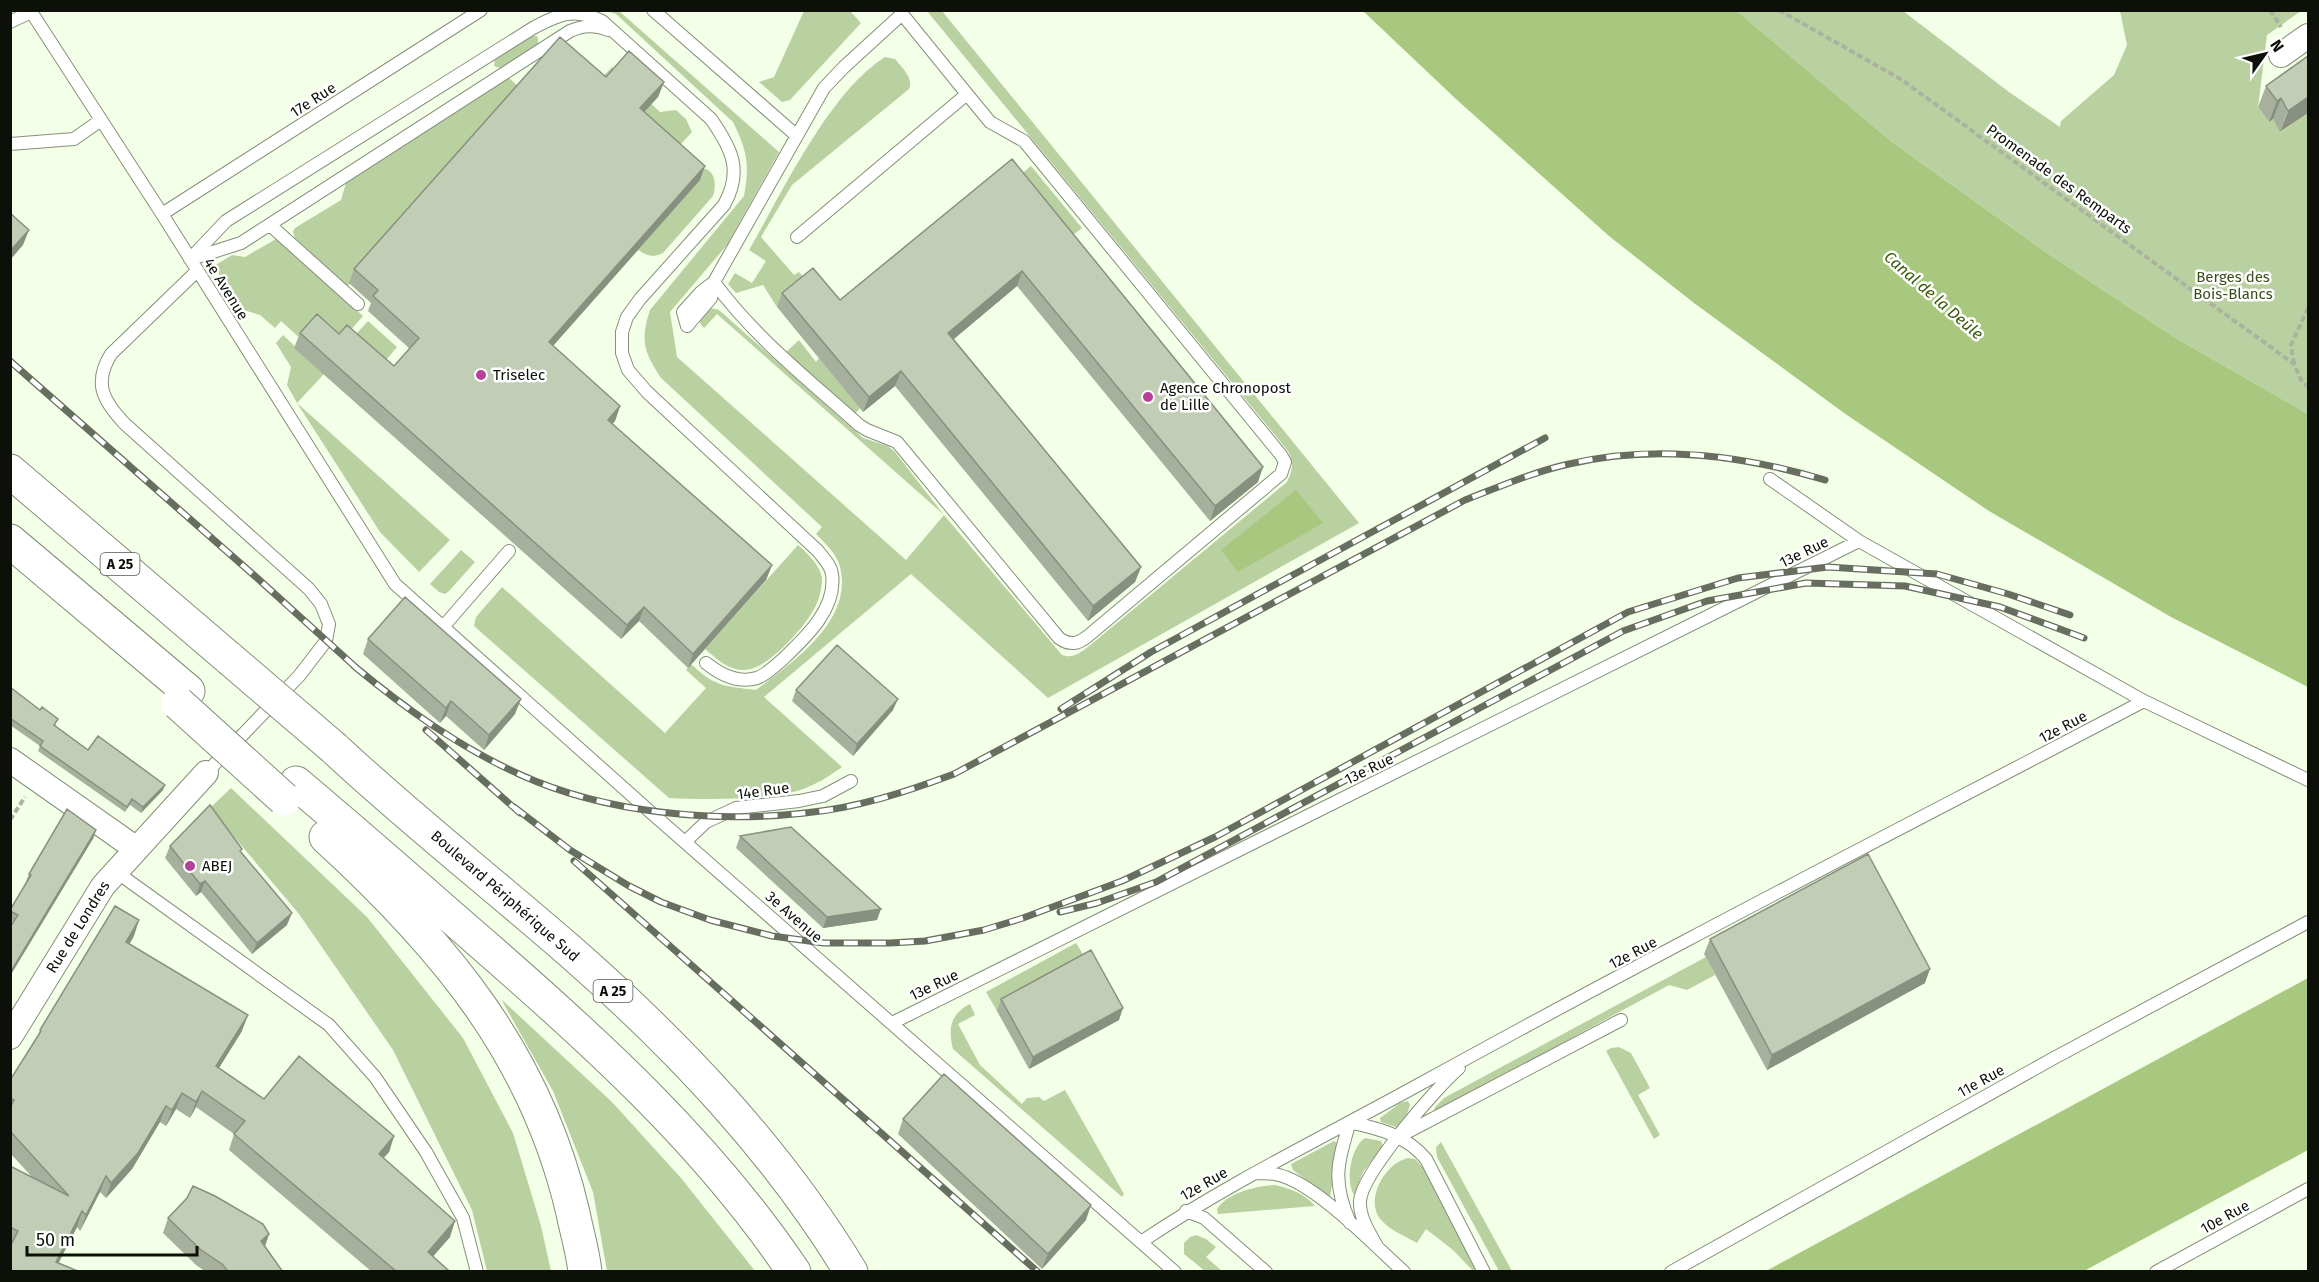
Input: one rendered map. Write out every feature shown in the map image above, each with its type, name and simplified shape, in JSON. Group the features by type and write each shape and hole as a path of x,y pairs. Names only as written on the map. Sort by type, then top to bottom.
{"highway":[{"name":"Boulevard Périphérique Sud","path":"10,471 573,954 656,1031 733,1112 781,1168 851,1272"},
{"path":"10,543 290,791 546,999 641,1087 741,1197 795,1272"},
{"path":"290,791 446,960 510,1052 538,1104 552,1142 569,1196 585,1272"}],"street":[{"path":"2281,55 2308,36"},
{"path":"10,760 135,848"},
{"name":"Rue de Londres","path":"10,1037 90,903 135,848 206,773"}],"lane":[{"name":"17e Rue","path":"162,214 481,10"},
{"path":"653,10 797,136"},
{"name":"4e Avenue","path":"30,11 162,214 395,584"},
{"path":"10,22 30,11"},
{"path":"190,260 226,221 542,22 571,12 587,14 602,21 711,119 724,137 732,157 735,174 732,191 724,205 640,299 627,317 622,332 622,353 628,370 647,392 818,551 828,563 832,574 827,605 817,623 774,666 758,678 741,680 726,677 706,663"},
{"path":"902,14 990,122 1024,141 1281,455 1285,462 1281,474 1088,636 1080,642 1066,644 897,441 859,425 783,357 730,303 714,282 797,136 824,88 902,14"},
{"path":"190,260 242,243 570,31 582,26 597,26 615,32"},
{"path":"797,237 967,94"},
{"path":"10,144 74,139 101,120"},
{"path":"270,225 358,304"},
{"path":"197,271 111,354 102,369 105,399 125,424 309,589 321,604 329,624 326,641 299,676 206,773"},
{"path":"1770,479 1859,541 2144,701 2308,780"},
{"name":"13e Rue","path":"892,1023 1859,541"},
{"path":"443,627 509,551"},
{"name":"3e Avenue","path":"395,584 1175,1272"},
{"name":"12e Rue","path":"1141,1242 1186,1211 1255,1172 2144,701"},
{"name":"14e Rue","path":"685,842 706,822 736,808 823,796 851,781"},
{"path":"115,871 329,1025 375,1077 426,1152 463,1218 477,1272"},
{"name":"11e Rue","path":"1671,1272 2054,1058 2308,922"},
{"path":"1400,1137 1621,1020"},
{"path":"1378,1248 1364,1219 1360,1201 1372,1173 1449,1077 1478,1052"},
{"path":"1350,1222 1338,1187 1338,1168 1350,1122 1400,1137 1416,1146 1426,1159 1484,1272"},
{"path":"1255,1172 1278,1174 1294,1180 1313,1192 1350,1222 1404,1272"},
{"name":"10e Rue","path":"2156,1272 2308,1189"},
{"path":"1186,1211 1204,1218 1266,1272"}],"path":[{"name":"Promenade des Remparts","path":"1779,10 1902,80 2294,364 2301,380 2308,387"},
{"path":"2294,364 2291,345 2308,309"}],"green space":[{"path":"607,11 619,11 779,152 727,245 670,312 677,357 906,560 944,515 1062,655 1073,656 1088,647 1287,482 1292,466 1288,451 927,11 942,11 1359,523 1048,698 911,574 764,697 842,767 809,787 783,794 734,799 669,798 474,626 476,617 502,587 665,733 706,688 686,670 691,664 720,684 756,690 786,667 816,639 829,623 838,605 842,587 840,567 836,558 816,534 822,527 661,378 647,353 645,330 650,310 744,196 747,166 741,141 733,122 616,14"},
{"path":"804,11 850,11 861,23 790,100 782,102 759,82 774,77"},
{"name":"Berges des Bois-Blancs","path":"1737,11 1903,11 2009,92 2060,127 2061,121 2114,75 2127,45 2120,11 2301,11 2267,35 2258,107 2269,122 2273,119 2281,132 2308,113 2308,414 2174,337 2047,253 1892,142"},
{"path":"532,35 538,37 538,44 500,68 494,66 495,59"},
{"path":"885,57 895,59 904,70 909,77 909,89 792,185 761,237 794,275 799,272 808,282 777,307 763,285 736,293 728,284 735,273 752,283 766,261 749,250 808,145 845,94 864,73"},
{"path":"612,67 660,112 676,110 686,119 692,132 671,155 594,86"},
{"path":"509,78 521,89 347,287 295,238 293,232 295,228 341,200 346,183"},
{"path":"1031,166 1082,228 1063,243 1013,181"},
{"path":"700,168 709,171 714,178 713,196 663,253 650,256 638,250 699,181"},
{"path":"276,239 363,316 334,349 302,340 281,321 275,328 260,315 240,309 214,266 232,255 245,257"},
{"path":"710,308 719,310 863,438 888,446 895,452 944,515 717,314 704,328 700,323 701,319"},
{"path":"368,321 397,347 386,360 347,344"},
{"path":"283,335 324,374 297,403 287,385 291,367 276,343"},
{"path":"799,340 816,362 819,358 860,408 855,414 786,352"},
{"path":"297,403 450,540 419,572 380,532"},
{"path":"798,545 813,560 822,579 818,602 806,622 773,657 754,668 739,670 724,664 705,649"},
{"path":"461,550 475,562 449,591 445,594 439,592 430,584"},
{"path":"231,788 367,917 463,1038 513,1133 541,1226 551,1271 487,1271 472,1210 393,1050 299,914 210,808"},
{"path":"1076,943 1087,961 997,1011 986,992"},
{"path":"1706,957 1715,975 1687,990 1669,985 1433,1113 1435,1107 1444,1098"},
{"path":"501,999 612,1102 681,1178 755,1271 607,1271 593,1192 553,1091"},
{"path":"970,1004 975,1015 958,1024 980,1065 1022,1104 1027,1098 1039,1097 1044,1101 1065,1090 1124,1194 1122,1197 953,1049 952,1023 958,1012"},
{"path":"1619,1047 1631,1053 1650,1088 1638,1095 1660,1135 1654,1139 1606,1051"},
{"path":"1408,1101 1410,1105 1405,1120 1399,1128 1381,1122 1380,1118 1400,1103"},
{"path":"1365,1138 1381,1141 1383,1146 1363,1172 1354,1195 1350,1181 1351,1165 1356,1149"},
{"path":"1334,1141 1338,1144 1330,1198 1293,1170 1291,1164"},
{"path":"1441,1142 1512,1271 1499,1271 1437,1157 1436,1147"},
{"path":"1408,1158 1415,1159 1422,1166 1479,1271 1473,1271 1453,1250 1426,1229 1417,1243 1381,1220 1376,1212 1375,1203 1380,1183 1392,1167"},
{"path":"1275,1185 1297,1192 1315,1206 1218,1214 1217,1209 1222,1203 1235,1194"},
{"path":"1196,1235 1216,1247 1206,1257 1222,1271 1205,1271 1184,1254 1184,1243"}],"water":[{"name":"Canal de la Deûle","path":"1363,11 1737,11 1892,142 2047,253 2174,337 2308,414 2308,687 2171,617 1989,511 1844,413 1694,303 1609,236 1456,99"},
{"path":"1296,490 1323,523 1238,572 1221,550"},
{"path":"2308,978 2308,1150 2084,1271 1766,1271"}],"building":[{"name":"Triselec","path":"560,37 606,77 629,51 664,82 640,108 705,166 549,342 620,406 608,420 772,565 693,654 644,607 627,625 300,333 317,314 339,334 347,325 394,366 419,338 373,296 378,290 354,269"},
{"path":"2308,56 2308,97 2288,111 2281,98 2277,101 2266,86"},
{"name":"Agence Chronopost de Lille","path":"1012,159 1263,467 1215,506 1022,271 948,333 1141,567 1093,606 901,371 869,397 782,293 813,268 840,300"},
{"path":"10,213 29,230 10,251"},
{"path":"405,597 521,699 489,735 451,701 446,708 368,639"},
{"path":"837,645 898,699 857,744 796,690"},
{"path":"10,687 40,710 42,707 58,719 54,725 88,750 98,736 165,785 143,807 132,799 127,807 40,746 43,741 10,718"},
{"path":"210,805 242,849 240,851 292,913 257,943 205,881 200,884 170,846"},
{"path":"67,809 96,830 10,973 10,927 18,915 10,910"},
{"path":"791,827 881,909 827,917 740,836"},
{"path":"1868,854 1930,969 1772,1055 1710,939"},
{"path":"115,906 139,920 126,942 248,1015 216,1066 264,1099 299,1056 394,1136 379,1154 455,1221 428,1252 448,1270 447,1272 397,1272 234,1134 245,1121 202,1091 196,1102 182,1093 172,1110 166,1106 138,1153 111,1183 106,1176 86,1215 82,1211 56,1262 80,1272 10,1272 10,1247 18,1231 10,1227 10,1166 69,1196 10,1131 10,1108 14,1100 10,1098 10,1082"},
{"path":"1091,950 1123,1008 1033,1057 1001,999"},
{"path":"944,1074 1091,1205 1048,1254 903,1119"},
{"path":"193,1186 263,1224 269,1234 261,1241 283,1272 229,1272 222,1264 201,1250 168,1218 187,1198"}],"railway":[{"path":"10,361 361,672"},
{"path":"1061,709 1151,652 1545,438"},
{"path":"354,666 413,712 455,740 498,764 554,788 588,798 660,812 734,817 824,811 881,798 954,774 1465,500 1529,475 1601,458 1665,454 1698,455 1762,464 1825,480"},
{"path":"514,807 570,850 629,886 661,902 710,920 772,936 824,943 925,941 984,930 1122,881 1215,837 1628,612 1738,578 1828,567 1937,574 2008,594 2070,615"},
{"path":"1060,912 1097,903 1156,882 1623,631 1707,601 1806,583 1905,586 2000,607 2084,638"},
{"path":"426,730 520,813"},
{"path":"574,861 1038,1272"}],"place":[{"name":"Triselec","path":"481,375"},
{"name":"Agence Chronopost de Lille","path":"1148,397"},
{"name":"ABEJ","path":"190,866"}]}
